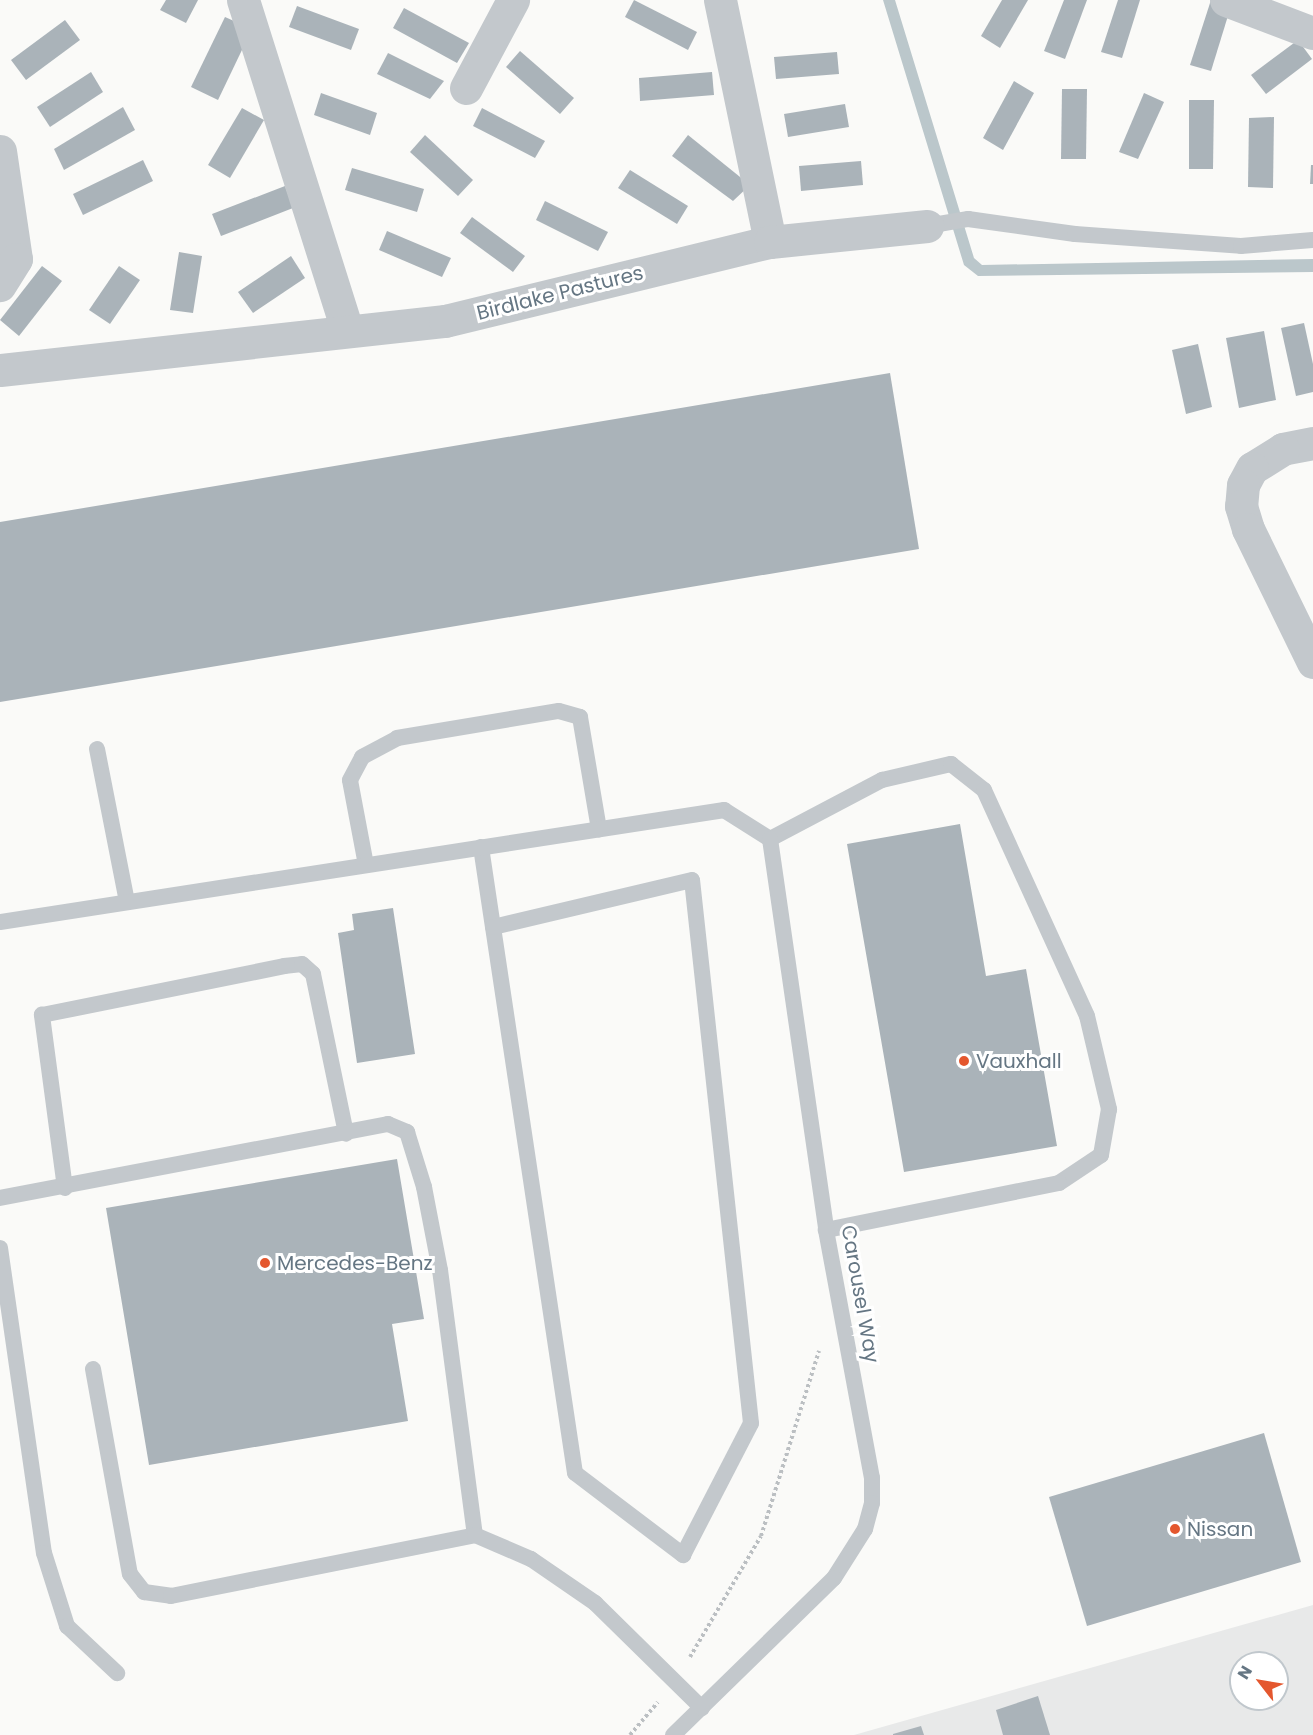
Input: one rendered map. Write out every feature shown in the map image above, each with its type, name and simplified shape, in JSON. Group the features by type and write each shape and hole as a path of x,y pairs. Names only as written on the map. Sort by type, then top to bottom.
{"street":[{"path":"243,0 347,329"},
{"path":"466,88 513,0"},
{"path":"720,0 770,242"},
{"path":"1226,0 1313,33"},
{"path":"0,151 16,260 0,285"},
{"name":"Birdlake Pastures","path":"0,370 347,329 445,321 770,242 927,226"},
{"path":"1313,443 1282,449 1252,468 1244,485 1241,506 1248,529 1313,662"}],"lane":[{"path":"927,226 968,219 1075,234 1241,246 1313,240"},
{"path":"366,865 350,780 362,757 397,738 559,711 580,717 599,829"},
{"path":"97,749 127,902"},
{"path":"0,922 724,810 770,839 882,780 951,764 984,790 1087,1016 1109,1110 1101,1155 1059,1183 826,1230"},
{"name":"Carousel Way","path":"673,1735 834,1578 866,1529 872,1478 826,1230 770,839"},
{"path":"481,847 493,927 575,1473 683,1555 751,1422 692,880 493,927"},
{"path":"65,1188 42,1015 284,966 302,964 313,974 326,1052 346,1134"},
{"path":"0,1198 65,1188 388,1124 407,1132 424,1187 440,1270 475,1534"},
{"path":"0,1248 44,1552 67,1626 117,1673"},
{"path":"93,1369 130,1574 144,1593 171,1596 475,1534 531,1559 595,1603 702,1708"}],"path":[{"path":"630,1735 675,1679 710,1628 761,1536 821,1346"}],"shaded area":[{"path":"883,0 895,0 974,258 982,265 1313,259 1313,272 978,276 964,265"},
{"path":"1313,1605 1313,1735 854,1735"}],"building":[{"path":"166,0 198,0 186,23 160,10"},
{"path":"634,0 697,32 688,50 625,17"},
{"path":"1002,0 1028,0 1000,48 981,36"},
{"path":"1064,0 1087,0 1065,59 1044,51"},
{"path":"1118,0 1140,0 1122,58 1101,52"},
{"path":"1211,0 1231,6 1211,71 1190,65"},
{"path":"297,6 359,29 351,50 289,27"},
{"path":"404,8 469,43 457,63 393,28"},
{"path":"225,17 252,29 218,100 191,87"},
{"path":"65,20 80,40 26,80 11,60"},
{"path":"1298,40 1312,59 1266,94 1251,75"},
{"path":"520,51 574,98 560,114 506,67"},
{"path":"837,52 839,74 776,79 774,57"},
{"path":"388,53 444,81 430,99 377,74"},
{"path":"91,72 103,92 50,127 37,107"},
{"path":"712,72 714,95 640,101 639,78"},
{"path":"1014,81 1034,93 1003,150 983,138"},
{"path":"1062,89 1087,89 1086,159 1061,159"},
{"path":"321,93 377,113 370,135 314,115"},
{"path":"1144,93 1164,102 1138,159 1119,152"},
{"path":"1189,100 1214,100 1213,169 1189,169"},
{"path":"845,104 849,127 788,137 784,114"},
{"path":"123,107 135,130 64,170 54,149"},
{"path":"242,108 264,120 230,178 208,165"},
{"path":"482,108 545,141 535,158 473,126"},
{"path":"1274,117 1273,188 1248,187 1249,118"},
{"path":"425,135 473,180 458,196 410,152"},
{"path":"688,135 750,185 733,201 672,156"},
{"path":"143,160 153,181 83,215 73,194"},
{"path":"861,161 863,185 801,191 799,166"},
{"path":"1311,165 1313,165 1313,184 1310,184"},
{"path":"352,168 424,189 417,212 345,190"},
{"path":"630,170 688,206 677,224 618,188"},
{"path":"285,186 293,208 221,236 212,214"},
{"path":"545,201 608,232 598,251 536,220"},
{"path":"472,217 525,256 513,272 460,233"},
{"path":"387,231 451,258 442,277 379,250"},
{"path":"179,252 202,256 193,313 170,310"},
{"path":"291,256 305,278 253,313 238,292"},
{"path":"42,266 62,281 19,336 0,320"},
{"path":"119,266 140,280 110,324 89,310"},
{"path":"1304,323 1313,364 1313,392 1296,396 1281,328"},
{"path":"1264,331 1276,400 1239,408 1226,338"},
{"path":"1198,344 1212,407 1186,414 1172,350"},
{"path":"890,373 919,549 0,702 0,522"},
{"name":"Vauxhall","path":"960,824 986,976 1026,969 1057,1146 904,1172 847,844"},
{"path":"393,908 415,1054 357,1063 338,933 354,930 352,914"},
{"name":"Mercedes-Benz","path":"397,1159 424,1319 392,1324 408,1421 149,1465 106,1208"},
{"name":"Nissan","path":"1264,1433 1301,1562 1087,1626 1049,1497"},
{"path":"1038,1696 1050,1735 1003,1735 996,1710"},
{"path":"921,1726 924,1735 893,1735 893,1734"}],"place":[{"name":"Vauxhall","path":"964,1061"},
{"name":"Mercedes-Benz","path":"265,1263"},
{"name":"Nissan","path":"1175,1529"}]}
